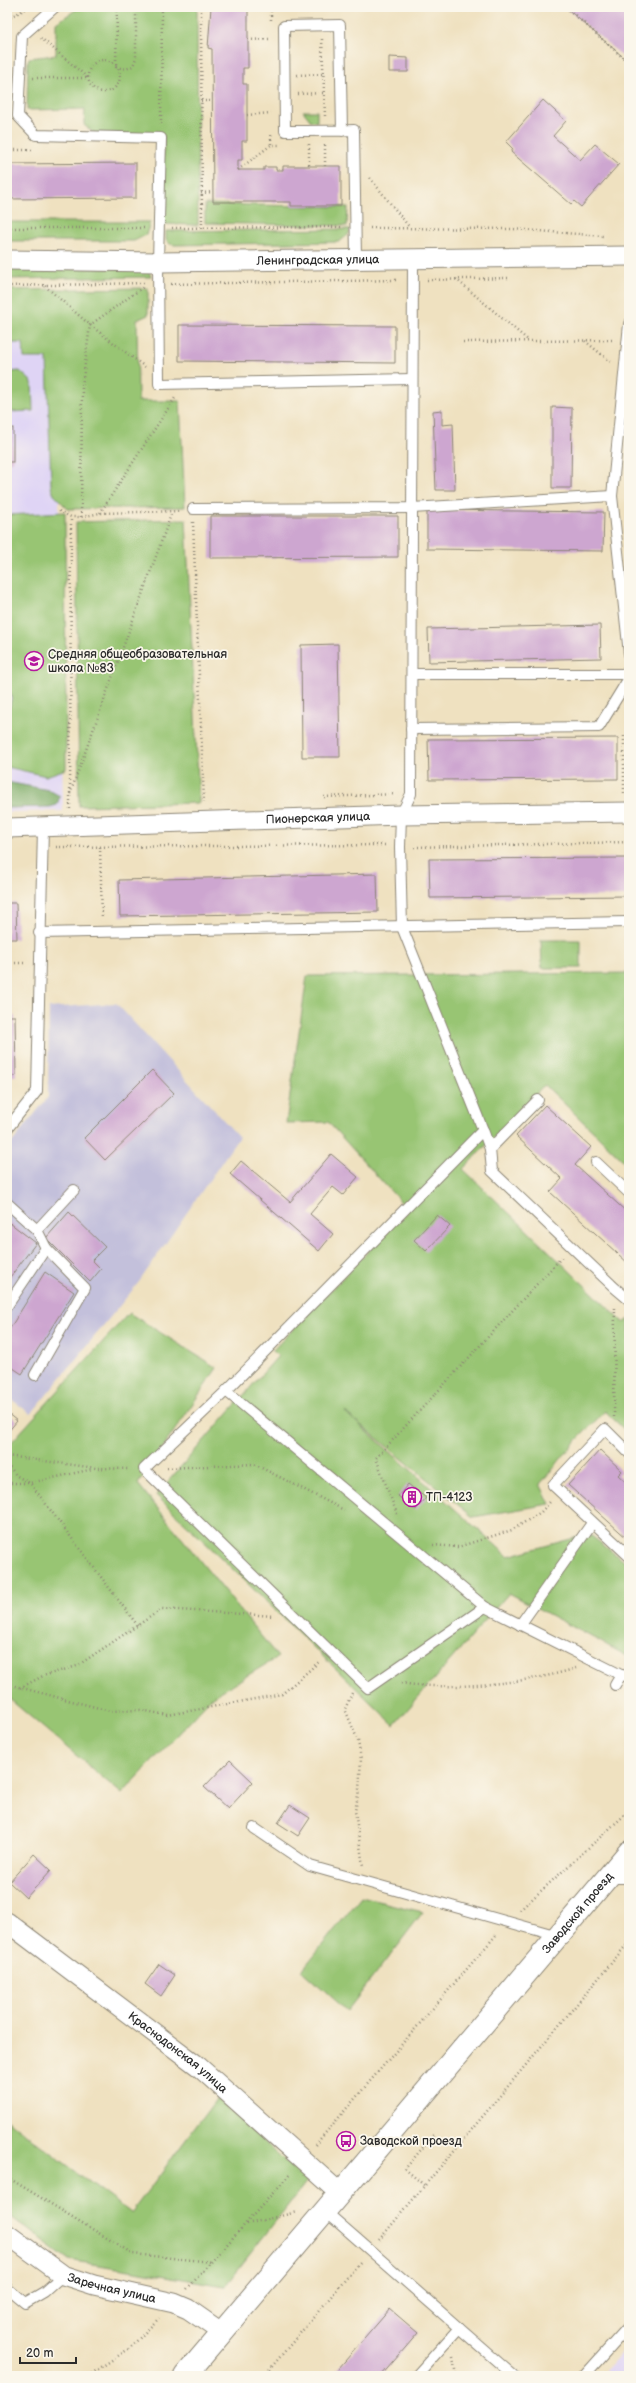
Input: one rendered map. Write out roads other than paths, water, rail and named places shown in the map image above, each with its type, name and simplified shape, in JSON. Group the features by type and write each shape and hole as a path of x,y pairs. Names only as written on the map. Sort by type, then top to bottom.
{"main road":[{"name":"Заводской проезд","path":"185,2376 220,2332 340,2194 629,1852"}],"street":[{"name":"Ленинградская улица","path":"7,260 158,262 629,256"},
{"name":"Пионерская улица","path":"7,828 43,828 626,805"},
{"name":"Краснодонская улица","path":"7,1922 198,2066 340,2194"},
{"name":"Заречная улица","path":"7,2234 63,2275 94,2285 174,2302 188,2309 220,2332"}],"lane":[{"path":"55,7 22,36 18,116 36,135 161,138 158,227 159,384 412,379"},
{"path":"342,130 340,25 284,26 285,131 354,130 356,259"},
{"path":"413,259 411,794 401,814 400,847 402,927 483,1130 490,1149 492,1171 615,1288 628,1299 629,1298"},
{"path":"629,324 612,496 629,654"},
{"path":"193,509 412,508 612,496"},
{"path":"412,674 629,674"},
{"path":"411,729 599,727 629,678"},
{"path":"7,1130 37,1091 39,933 41,847 43,828"},
{"path":"39,933 629,922"},
{"path":"490,1149 538,1100"},
{"path":"483,1130 226,1391 144,1469 368,1688 485,1607"},
{"path":"596,1162 629,1192"},
{"path":"37,1230 74,1190"},
{"path":"7,1203 37,1230 46,1248 86,1288 35,1375"},
{"path":"7,1306 46,1248"},
{"path":"226,1391 485,1607 593,1661 625,1675 615,1685"},
{"path":"629,1453 605,1429 553,1485 629,1556"},
{"path":"520,1625 592,1523"},
{"path":"254,1828 310,1866 558,1936"},
{"path":"607,1878 629,1878"},
{"path":"325,2211 371,2249 514,2376"},
{"path":"7,2288 25,2303 44,2292 63,2275"},
{"path":"584,2376 629,2326"},
{"path":"416,2376 459,2328"}],"place":[{"name":"Средняя общеобразовательная школа №83","path":"34,661"},
{"name":"ТП-4123","path":"412,1497"},
{"name":"Заводской проезд","path":"346,2141"}]}
